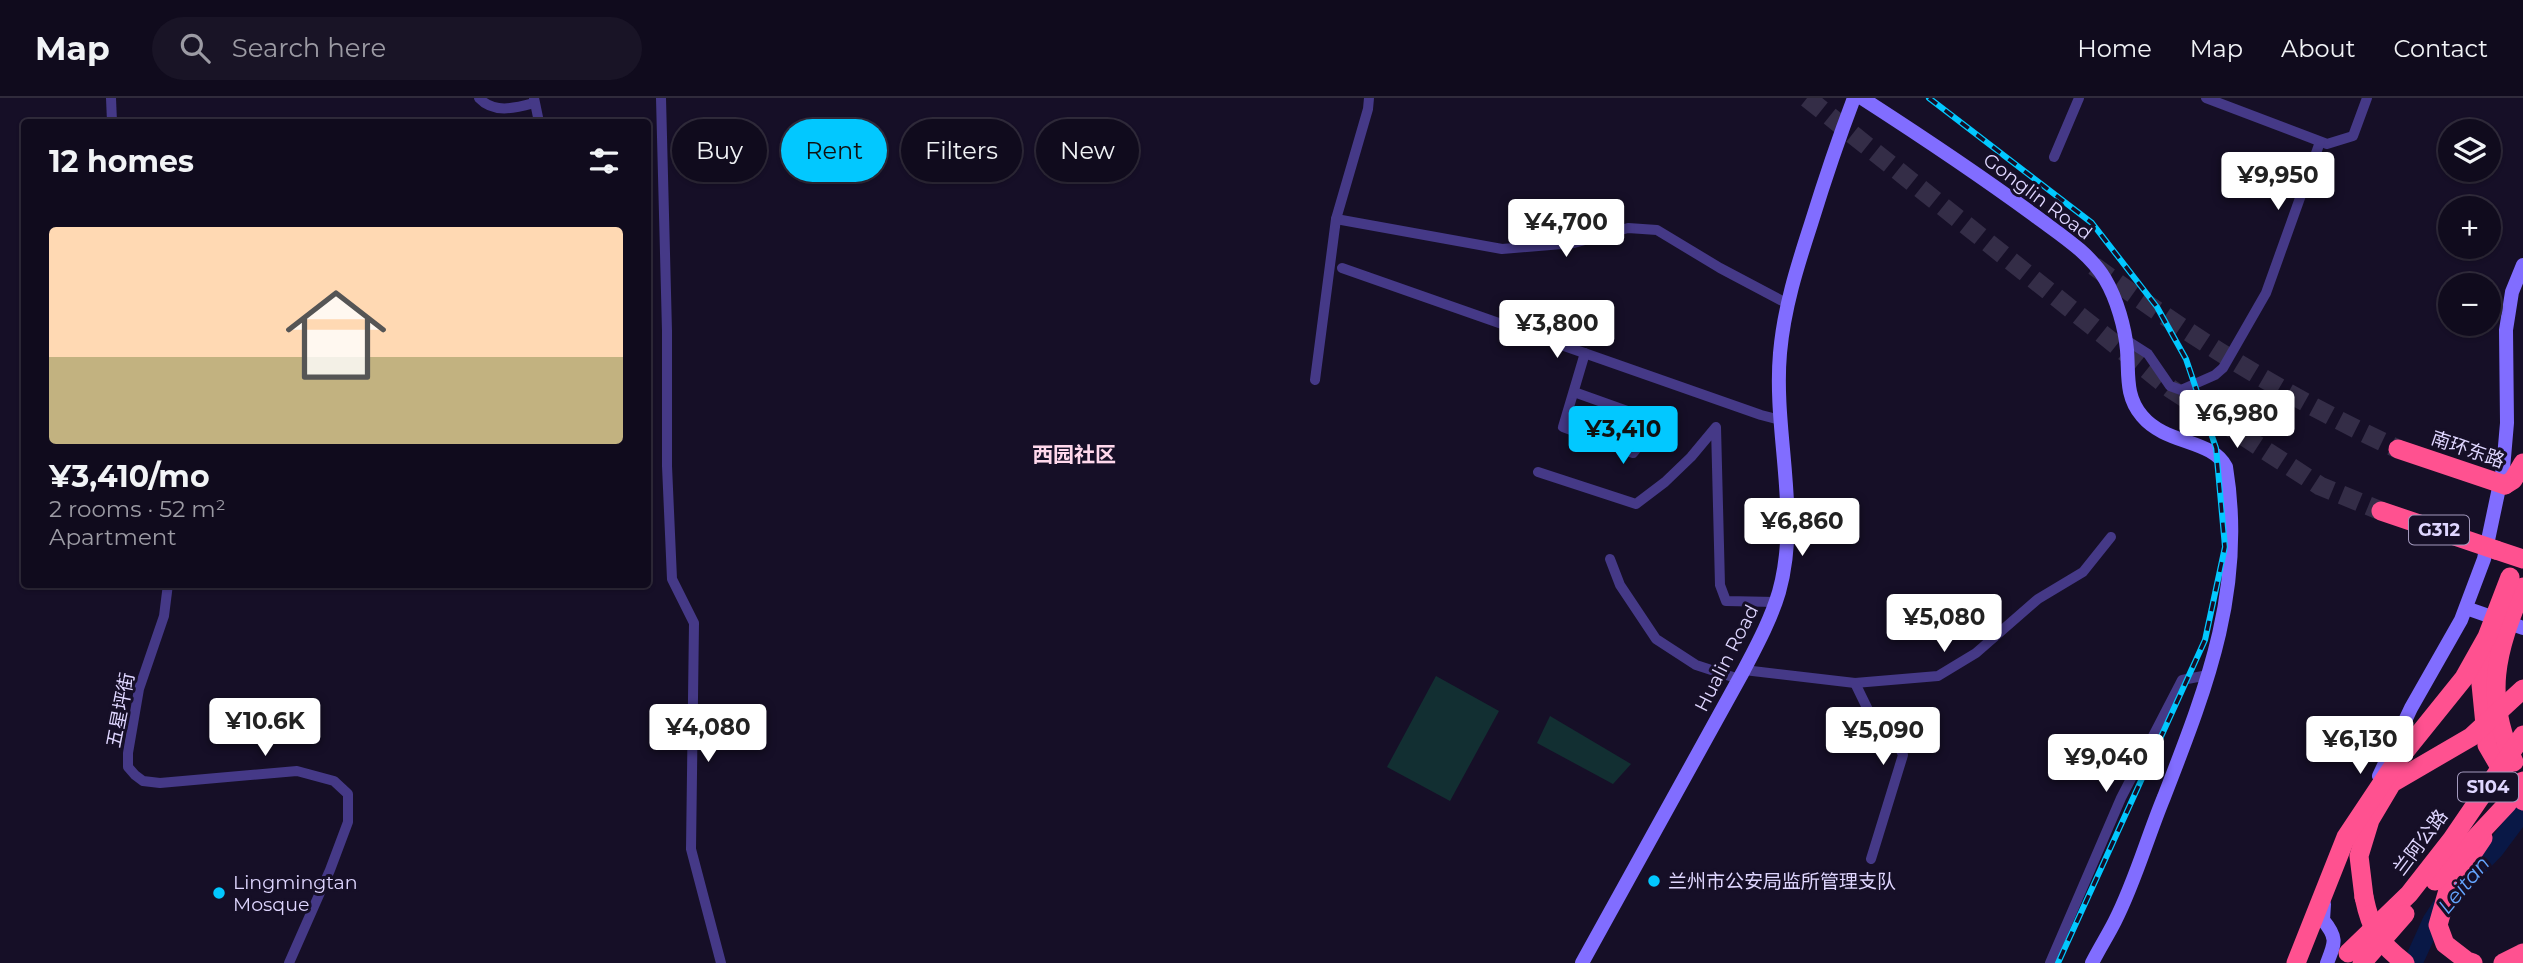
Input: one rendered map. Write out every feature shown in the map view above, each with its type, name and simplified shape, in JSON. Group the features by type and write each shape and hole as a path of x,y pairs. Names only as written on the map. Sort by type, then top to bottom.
{"highway":[{"name":"南环东路","path":"2398,449 2514,489"},
{"path":"2514,489 2513,480 2523,463"},
{"name":"G312","path":"2381,511 2508,554"},
{"path":"2508,554 2516,582 2497,658 2495,691 2502,735 2523,780"},
{"path":"2296,963 2346,837 2394,765 2464,678 2516,582"},
{"path":"2473,963 2445,944 2438,925 2448,890 2515,802 2487,745 2480,674 2487,637"},
{"path":"2405,963 2371,928 2361,883 2359,856 2370,820 2392,783 2471,737 2523,689"},
{"name":"兰阿公路","path":"2339,963 2409,894 2452,839 2523,735"},
{"name":"兰阿公路","path":"2362,963 2460,852 2515,802 2523,780"},
{"path":"2503,963 2523,953"}],"street":[{"path":"111,98 112,119"},
{"path":"479,98 486,106 496,109 534,100 538,119"},
{"path":"661,98 667,331 667,466 672,579 694,623 691,849 720,963"},
{"path":"1315,380 1336,219 1369,98"},
{"name":"Hualin Road","path":"1582,963 1759,641 1775,602 1786,551 1787,489 1780,420 1780,354 1788,304 1832,155 1854,98"},
{"name":"Gonglin Road","path":"1862,98 1996,187 2089,258 2105,279 2117,309 2126,340 2128,387 2142,416 2160,433 2213,452 2226,467 2232,556 2225,609 2208,674 2137,869 2116,920 2092,963"},
{"path":"2054,158 2079,98"},
{"path":"2206,98 2327,144 2344,141 2353,136 2368,98"},
{"path":"2126,340 2148,354 2170,386 2181,390 2214,376 2223,368 2266,293 2320,142"},
{"path":"1336,219 1502,249 1574,243 1628,228 1657,230 1720,268 1788,304"},
{"path":"2327,963 2334,946 2334,933 2323,920 2323,906 2353,842 2388,754 2466,608 2484,559 2501,485 2507,423 2506,330 2512,292 2523,265"},
{"path":"1342,268 1780,420"},
{"path":"1574,392 1658,422 1633,453 1563,427 1585,353"},
{"path":"1538,472 1636,505 1691,457 1716,427 1720,585 1726,601 1775,602"},
{"path":"1610,559 1620,585 1656,639 1696,665 1741,674 1855,683 1938,676 1976,653 2038,599 2083,572 2111,537"},
{"name":"五星坪街","path":"168,588 164,615 139,689 128,767 143,781 160,783 297,771 334,781 348,794 348,822 289,963"},
{"path":"2466,608 2523,628"},
{"path":"2050,963 2121,798 2182,680 2208,674"},
{"path":"1855,683 1871,716 1896,742 1903,755 1871,859"}],"green space":[{"path":"1436,676 1499,711 1450,801 1387,767"},
{"path":"1550,716 1631,764 1613,784 1537,743"}],"waterway":[{"name":"Leitan","path":"2413,963 2432,921 2445,901 2494,850 2523,811"}],"tunnel":[{"path":"1807,98 2171,389 2320,486 2381,511"},
{"path":"2094,266 2241,365 2319,410 2398,449"}],"railway":[{"path":"1929,98 2092,223 2157,307 2186,359 2216,448 2225,547 2205,640 2058,963"}],"place":[{"name":"兰州市公安局监所管理支队","path":"1654,881"},
{"name":"Lingmingtan Mosque","path":"219,893"}],"district":[{"name":"西园社区","path":"1074,455"}]}
